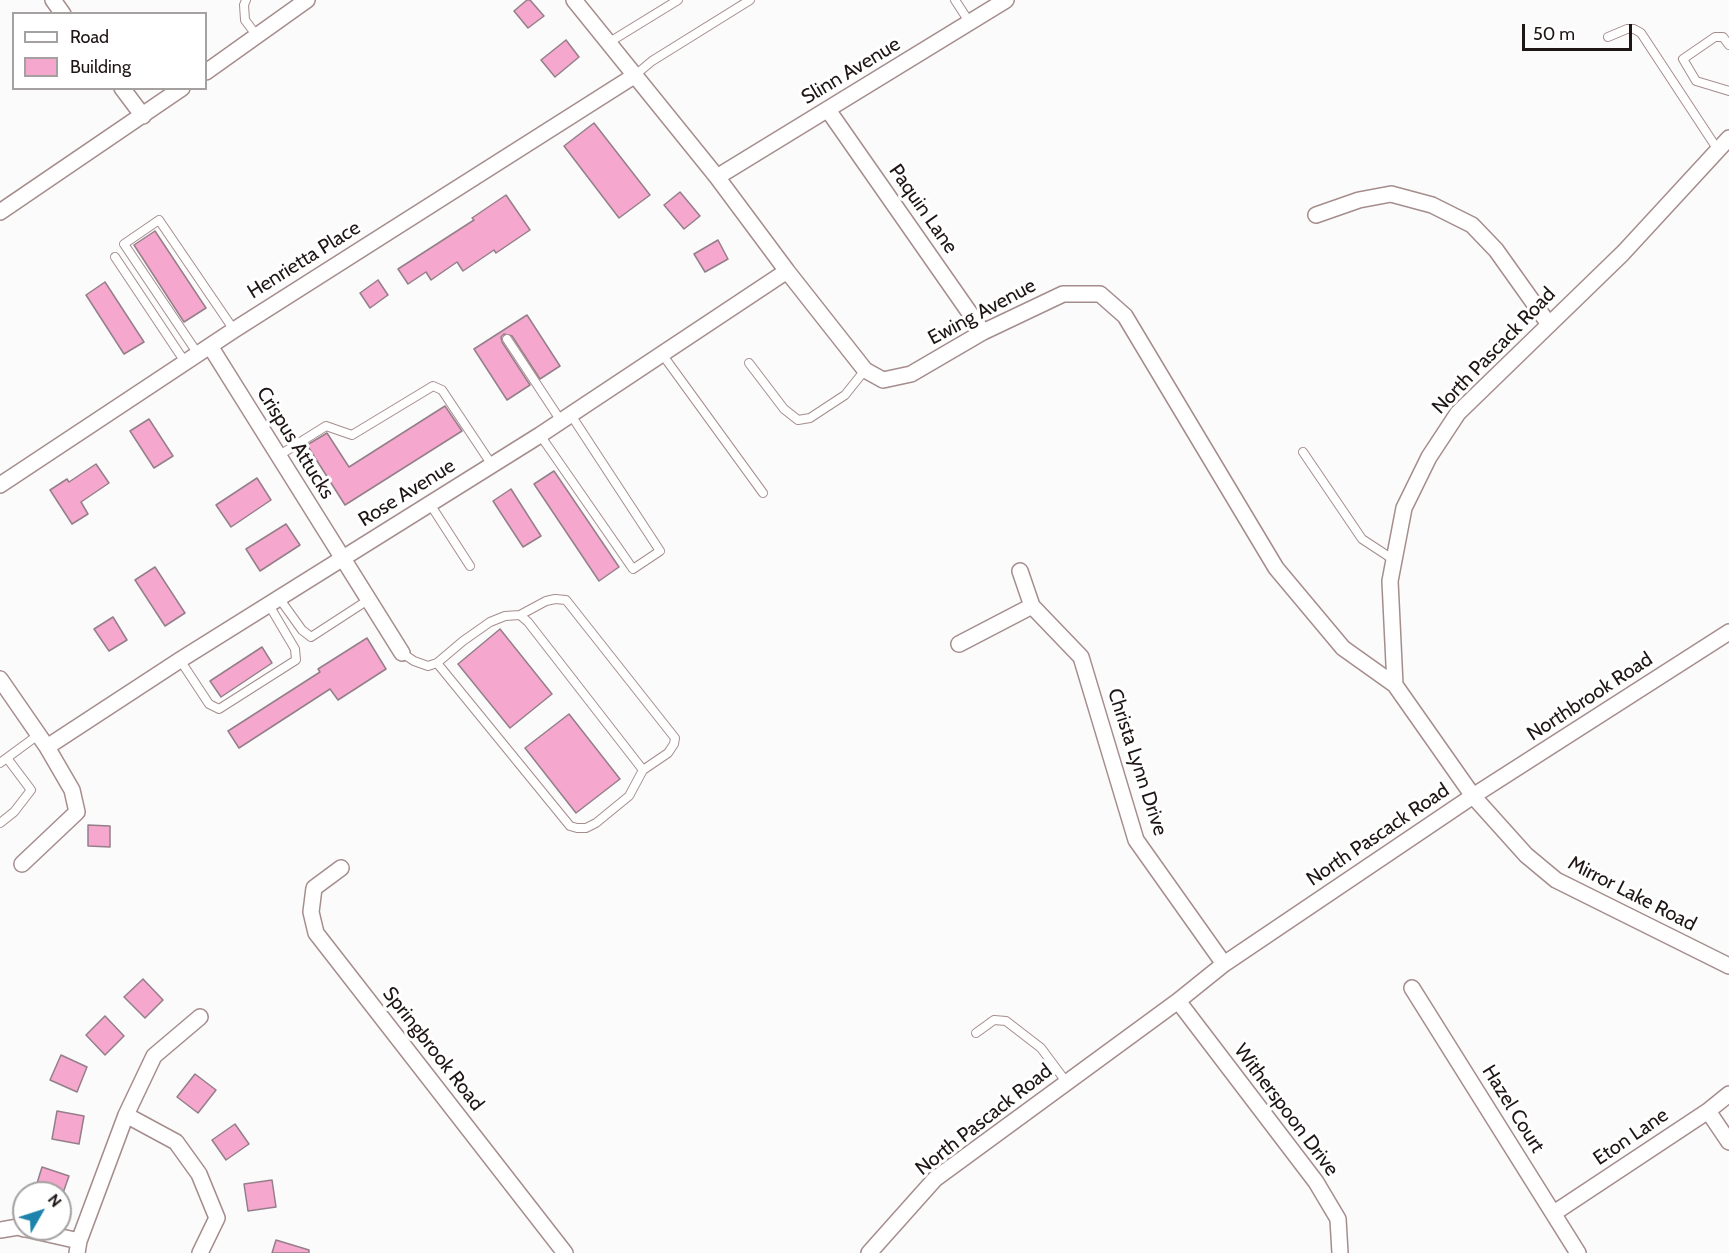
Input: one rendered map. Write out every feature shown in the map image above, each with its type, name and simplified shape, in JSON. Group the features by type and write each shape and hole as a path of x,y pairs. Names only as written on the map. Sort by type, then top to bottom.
{"street":[{"path":"207,71 307,0"},
{"path":"574,0 717,177 865,370"},
{"name":"Slinn Avenue","path":"717,177 1004,1"},
{"name":"Henrietta Place","path":"0,485 234,330 634,76"},
{"path":"124,90 143,116"},
{"path":"0,212 179,90"},
{"name":"Paquin Lane","path":"828,110 982,332"},
{"name":"North Pascack Road","path":"869,1253 935,1179 1178,1001 1224,964 1473,796 1395,685 1390,581 1404,508 1429,456 1458,413 1548,323 1623,253 1729,138"},
{"path":"1316,215 1359,200 1391,195 1432,205 1472,225 1496,250 1548,323"},
{"name":"Rose Avenue","path":"42,741 180,660 540,435 787,271"},
{"name":"Ewing Avenue","path":"865,370 884,380 911,374 982,332 1063,294 1100,294 1125,316 1276,568 1343,648 1395,685"},
{"name":"Crispus Attucks","path":"198,354 278,456 402,653"},
{"name":"Christa Lynn Drive","path":"1020,571 1032,606 1081,657 1136,840 1224,964"},
{"path":"959,644 1032,606"},
{"name":"Northbrook Road","path":"1473,796 1729,633"},
{"path":"0,680 72,789 77,812 21,864"},
{"name":"Mirror Lake Road","path":"1473,796 1526,855 1556,880 1729,966"},
{"name":"Springbrook Road","path":"340,868 314,888 311,912 316,933 566,1253"},
{"name":"Hazel Court","path":"1412,988 1578,1253"},
{"name":"Witherspoon Drive","path":"1178,1001 1316,1182 1338,1219 1340,1253"},
{"path":"60,1241 78,1247 126,1115 154,1056 200,1017"},
{"name":"Eton Lane","path":"1554,1213 1708,1111 1729,1094"},
{"path":"1708,1111 1729,1142"},
{"path":"126,1115 176,1142 199,1174 217,1218 200,1253"}],"lane":[{"path":"246,0 245,20 256,36"},
{"path":"608,43 678,0"},
{"path":"634,76 652,61 750,0"},
{"path":"955,0 970,23"},
{"path":"1608,37 1627,29 1634,29 1641,33 1718,150"},
{"path":"1729,45 1724,37 1715,37 1683,59 1696,81 1729,91"},
{"path":"198,354 124,244 159,220 234,330"},
{"path":"116,257 198,354"},
{"path":"507,339 566,418 660,552 633,569 540,435"},
{"path":"662,354 763,493"},
{"path":"749,363 784,409 798,420 810,418 845,394 865,370"},
{"path":"278,456 326,426 352,435 433,386 442,390 492,465"},
{"path":"1304,452 1362,539 1394,560"},
{"path":"430,504 470,566"},
{"path":"274,602 311,637 369,600"},
{"path":"402,653 428,666 437,663 490,622 505,616 520,615 546,601 566,600 675,738 674,744 668,753 643,770 629,796 596,823 586,828 570,826 437,663"},
{"path":"180,660 209,704 219,709 296,660 295,649 274,602"},
{"path":"520,615 528,622 643,770"},
{"path":"0,823 14,812 31,790 3,761 42,741"},
{"path":"976,1033 994,1020 1006,1021 1041,1048 1066,1083"}],"building":[{"path":"530,0 544,16 528,28 514,11"},
{"path":"566,40 579,57 555,77 541,60"},
{"path":"594,123 650,195 619,218 564,146"},
{"path":"680,192 700,216 684,229 664,205"},
{"path":"506,195 530,230 496,253 494,250 463,271 457,262 431,280 426,272 408,284 398,269 474,220 472,218"},
{"path":"155,231 206,308 184,322 134,245"},
{"path":"718,240 728,259 705,272 694,254"},
{"path":"378,280 388,295 370,308 360,293"},
{"path":"105,282 144,342 124,354 86,295"},
{"path":"527,315 560,366 540,379 512,336 504,334 501,337 502,342 530,385 507,400 474,349"},
{"path":"445,406 462,431 345,505 307,445 327,433 349,467"},
{"path":"149,419 173,456 154,468 130,431"},
{"path":"96,464 109,483 81,502 88,514 72,524 50,490 67,479 69,482"},
{"path":"554,471 619,567 599,581 534,484"},
{"path":"257,478 271,500 231,527 216,505"},
{"path":"511,489 541,536 523,547 493,501"},
{"path":"286,524 300,545 260,571 246,549"},
{"path":"155,567 185,613 165,626 135,580"},
{"path":"113,617 127,640 109,651 94,629"},
{"path":"500,629 552,694 510,728 458,664"},
{"path":"367,638 386,669 338,700 330,689 239,748 228,731 320,672 318,669"},
{"path":"262,647 272,663 221,697 210,681"},
{"path":"569,714 620,779 576,813 525,748"},
{"path":"88,825 110,826 110,847 88,846"},
{"path":"143,979 163,1000 145,1018 124,997"},
{"path":"105,1016 124,1036 105,1055 86,1035"},
{"path":"61,1055 87,1067 77,1092 50,1080"},
{"path":"195,1074 216,1090 198,1113 177,1097"},
{"path":"57,1111 84,1116 79,1144 52,1139"},
{"path":"235,1124 249,1144 226,1160 212,1140"},
{"path":"42,1167 69,1176 67,1181 38,1181"},
{"path":"272,1180 276,1207 248,1211 244,1184"},
{"path":"276,1240 309,1250 309,1253 272,1253"}]}
